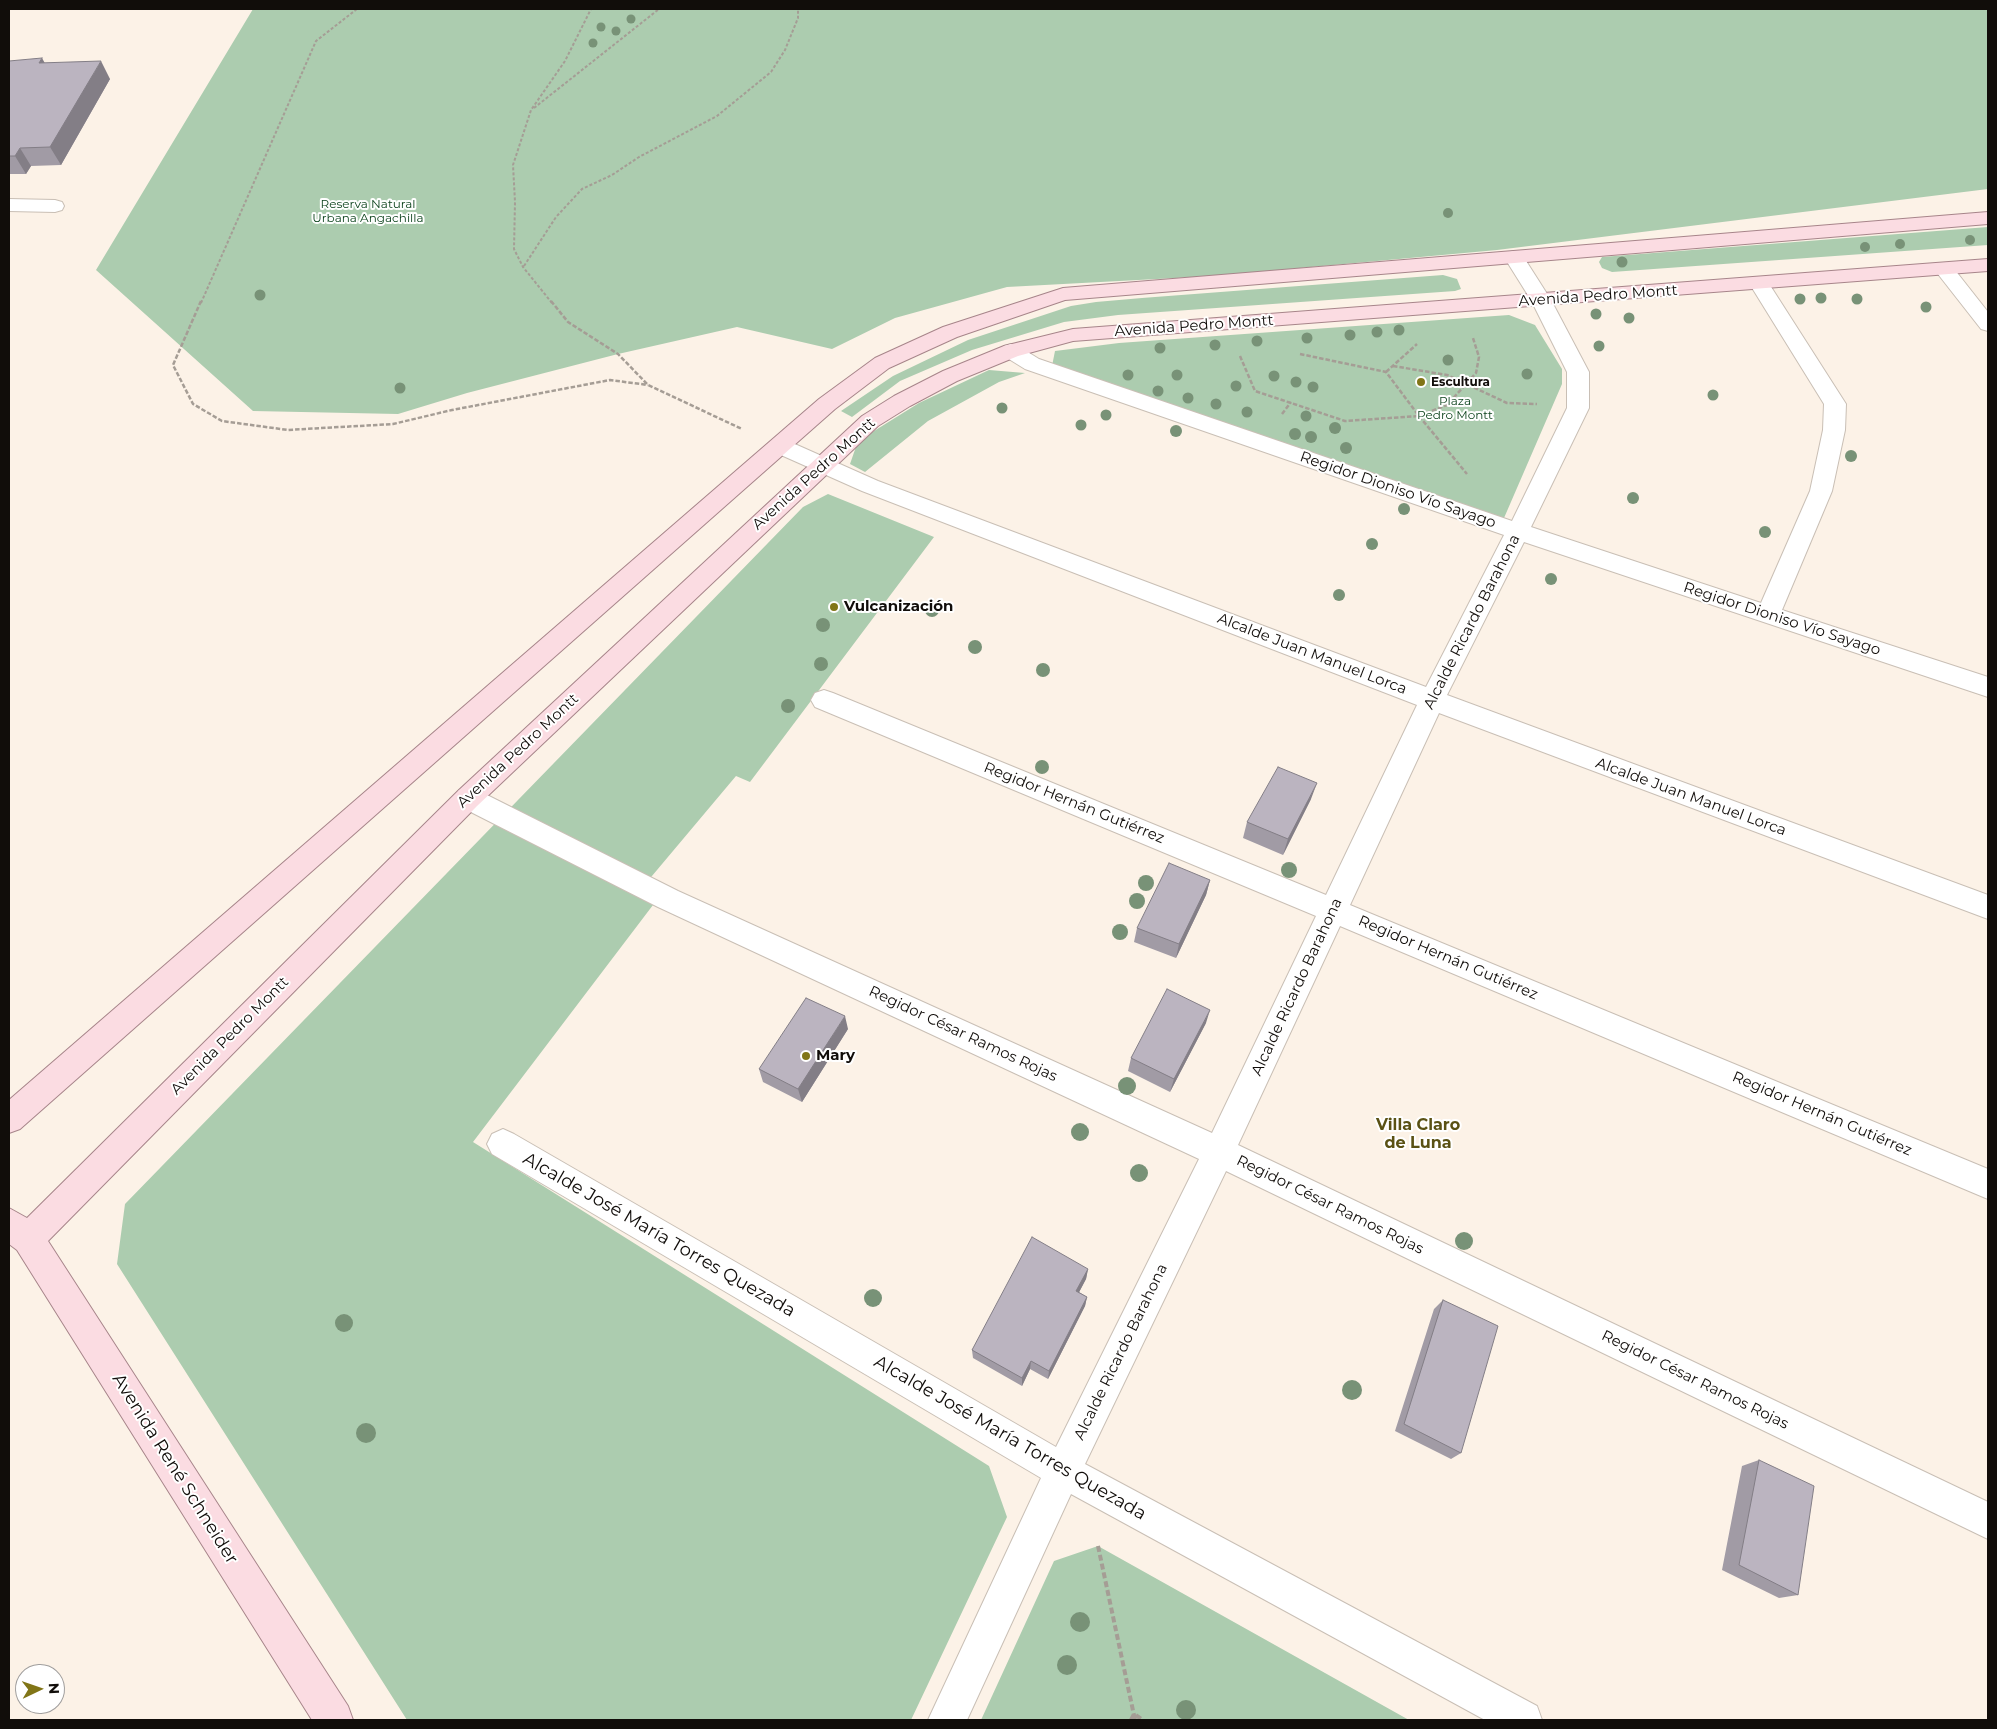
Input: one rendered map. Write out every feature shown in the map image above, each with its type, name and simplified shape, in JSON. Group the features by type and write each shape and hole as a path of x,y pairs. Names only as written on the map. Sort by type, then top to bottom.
{"main road":[{"path":"9,1119 827,404 882,363 950,332 1063,294 1988,218"},
{"name":"Avenida Pedro Montt","path":"18,1231 468,798 870,421 902,401 950,376 1011,351 1073,335 1988,265"},
{"name":"Avenida René Schneider","path":"18,1231 334,1720"}],"street":[{"path":"9,205 55,206"},
{"name":"Alcalde Ricardo Barahona","path":"947,1720 1063,1471 1219,1152 1432,700 1578,408 1578,372 1540,300 1514,257"},
{"path":"1944,269 1988,325"},
{"path":"1760,283 1835,404 1834,430 1820,491 1768,614"},
{"name":"Regidor Dioniso Vío Sayago","path":"1011,351 1032,364 1518,531 1988,687"},
{"name":"Alcalde Juan Manuel Lorca","path":"780,446 870,486 1432,700 1988,907"},
{"name":"Regidor Hernán Gutiérrez","path":"824,700 1333,910 1988,1184"},
{"name":"Regidor César Ramos Rojas","path":"468,798 668,899 1219,1152 1988,1521"},
{"name":"Alcalde José María Torres Quezada","path":"503,1144 1063,1471 1523,1720"}],"path":[{"path":"357,9 316,41 173,365 193,404 222,421 288,430 331,429 393,424 452,410 610,380 648,385 780,446"},
{"path":"591,9 565,61 532,110 513,165 516,202 514,249 523,267 568,322 618,354 648,385"},
{"path":"532,110 659,9"},
{"path":"523,267 556,217 582,189 612,174 693,127 718,116 771,72 784,50 798,18 798,9"},
{"path":"1239,353 1255,391 1346,421 1419,416 1446,406 1476,373 1479,357 1472,335"},
{"path":"1386,372 1424,338"},
{"path":"1296,353 1386,372 1469,477"},
{"path":"1393,366 1447,375 1507,403 1543,404"},
{"path":"1098,1546 1135,1720"},
{"path":"1131,1720 1134,1714"},
{"path":"1134,1714 1143,1720"}],"green space":[{"name":"Reserva Natural Urbana Angachilla","path":"253,9 1988,9 1988,189 1497,250 1213,276 1007,287 895,318 832,349 737,327 618,354 467,393 398,414 253,411 96,270"},
{"path":"1988,227 1988,245 1612,272 1602,268 1599,262 1602,257"},
{"path":"1443,275 1457,279 1461,289 1455,291 1118,315 1064,322 972,350 900,381 852,417 841,411 893,376 968,340 1071,306 1142,298"},
{"name":"Plaza Pedro Montt","path":"1509,315 1535,325 1562,369 1562,384 1504,518 1052,366 1055,351 1119,343"},
{"path":"989,370 1025,373 999,382 928,421 865,472 850,464 858,441 919,403"},
{"path":"828,494 934,537 750,782 736,776 636,895 653,905 473,1142 989,1466 1007,1517 911,1720 407,1720 117,1264 125,1204 803,507"},
{"path":"1098,1546 1409,1720 981,1720 1054,1561"}],"building":[{"path":"42,58 39,63 101,61 50,147 20,148 15,156 9,156 9,61"},
{"path":"1278,767 1317,783 1288,839 1247,822"},
{"path":"1169,863 1210,880 1179,944 1137,928"},
{"path":"1167,989 1210,1010 1174,1079 1131,1058"},
{"name":"Mary","path":"806,998 845,1016 798,1089 759,1069"},
{"path":"1032,1237 1088,1269 1076,1291 1087,1297 1049,1371 1031,1361 1022,1378 972,1350"},
{"path":"1443,1300 1498,1326 1461,1453 1404,1424"},
{"path":"1759,1460 1814,1486 1798,1595 1739,1565"}],"place":[{"name":"Escultura","path":"1421,382"},
{"name":"Vulcanización","path":"834,607"},
{"name":"Mary","path":"806,1056"}],"district":[{"name":"Villa Claro de Luna","path":"1418,1134"}]}
